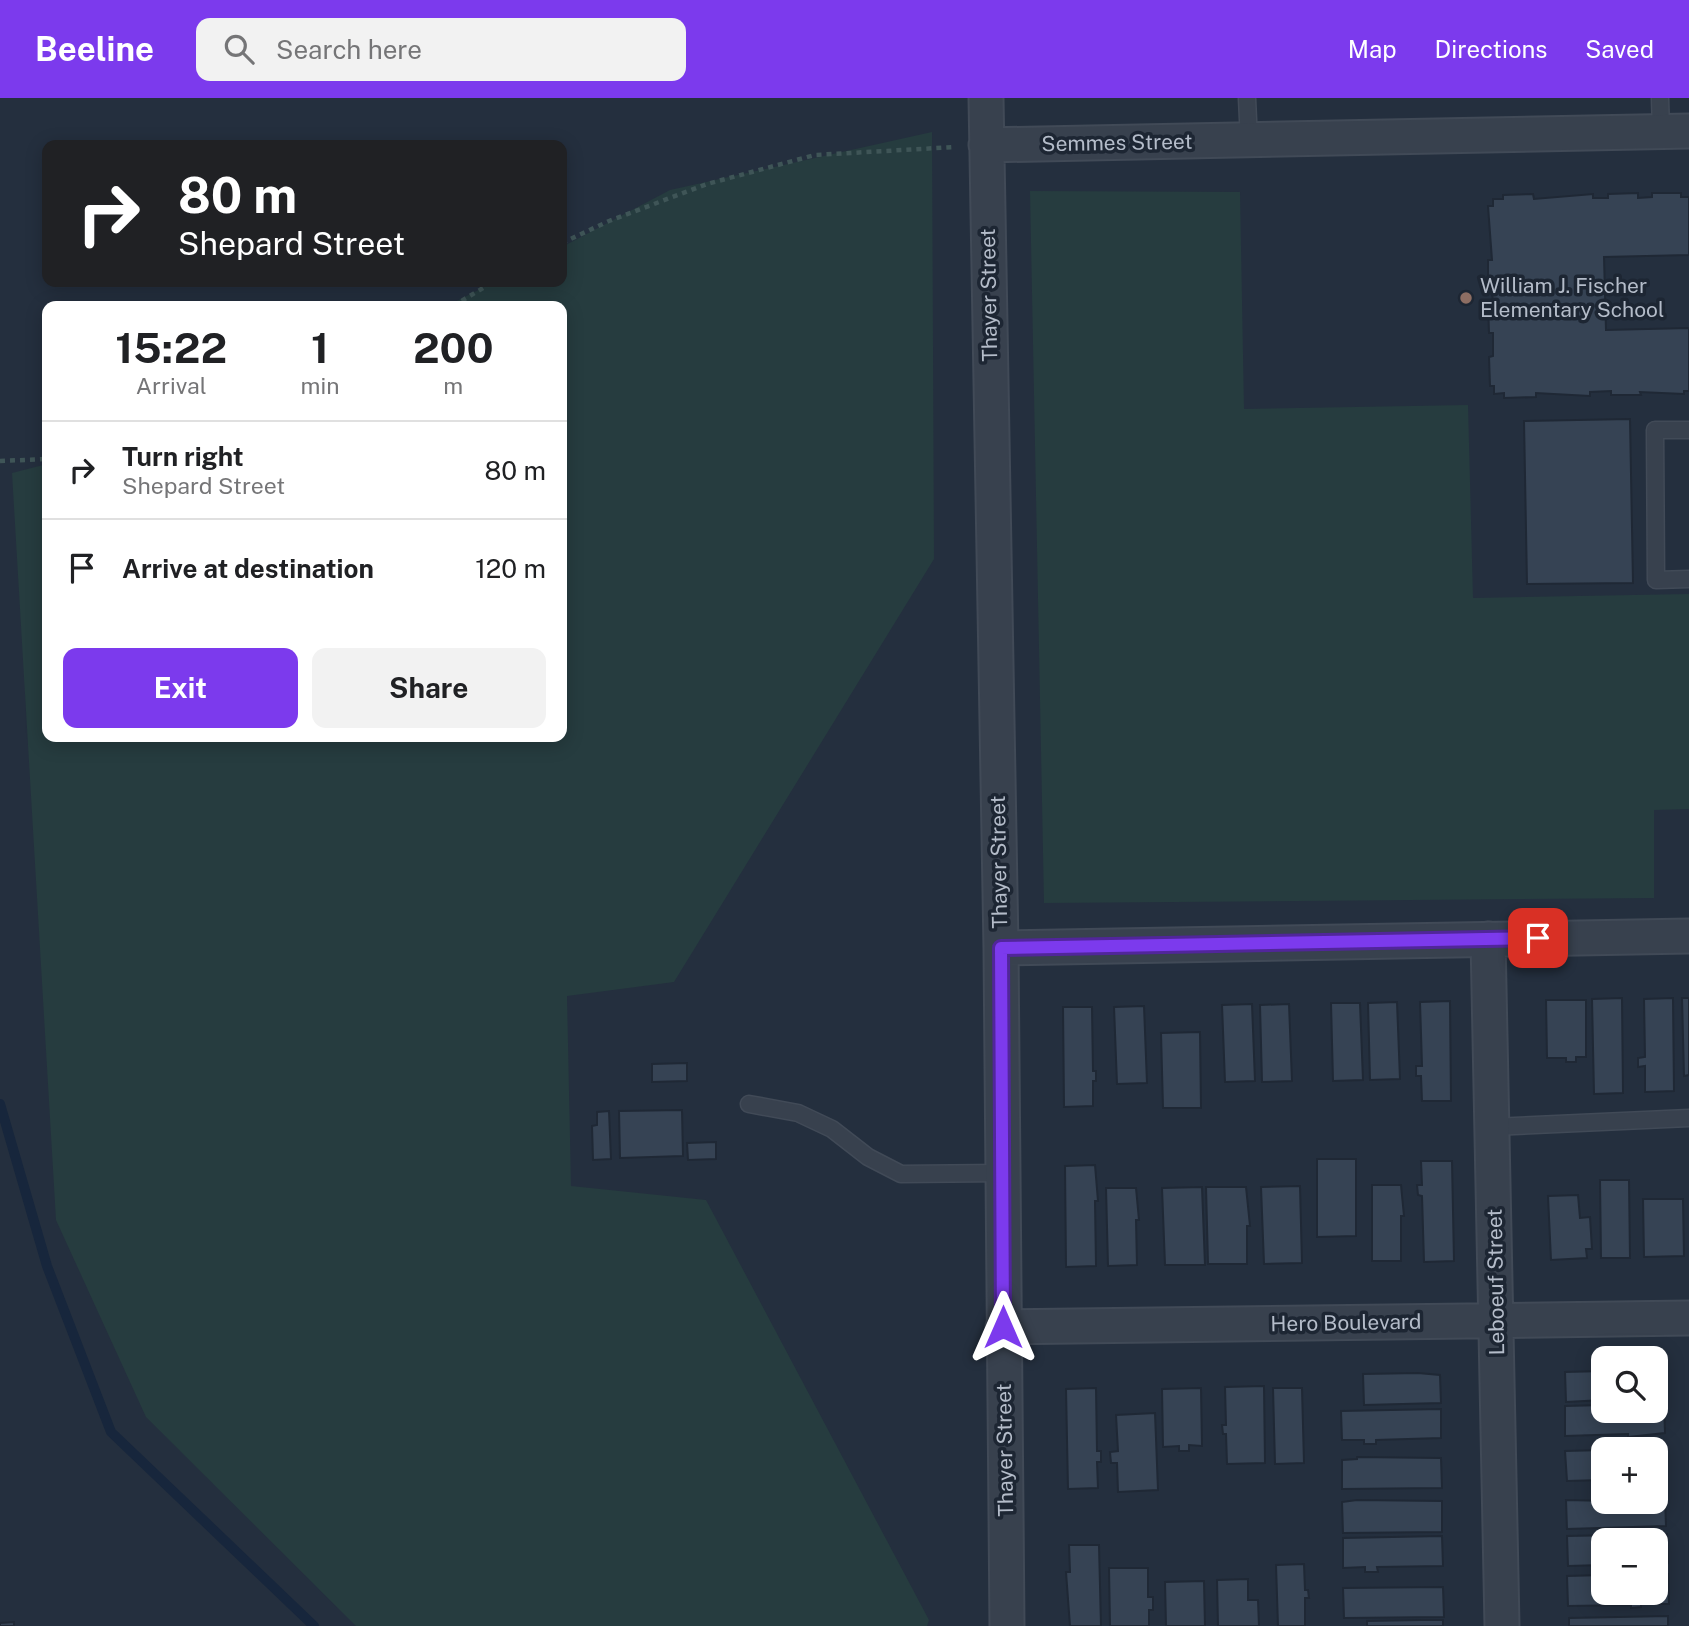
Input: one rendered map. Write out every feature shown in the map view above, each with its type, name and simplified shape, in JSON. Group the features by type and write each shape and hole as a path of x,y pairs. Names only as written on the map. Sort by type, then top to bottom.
{"street":[{"name":"Thayer Street","path":"986,98 1001,948 1007,1626"},
{"name":"Semmes Street","path":"986,145 1675,131"},
{"path":"1001,948 1689,936"},
{"name":"Leboeuf Street","path":"1488,939 1502,1626"},
{"name":"Hero Boulevard","path":"1003,1327 1689,1318"}],"lane":[{"path":"1247,98 1249,141"},
{"path":"1660,98 1675,131"},
{"path":"1689,429 1655,430 1656,580 1689,579"},
{"path":"749,1104 798,1113 832,1129 868,1157 901,1174 1002,1173"},
{"path":"1492,1127 1689,1118"}],"path":[{"path":"567,241 609,220 707,184 815,155 986,145"},
{"path":"461,301 485,287"},
{"path":"0,461 42,459"}],"green space":[{"path":"932,132 934,559 674,982 567,996 571,1186 706,1200 929,1620 927,1626 356,1626 146,1417 56,1220 12,473 42,465 42,742 567,742 567,301 457,301 484,287 567,287 567,244 670,190"},
{"path":"1030,191 1240,192 1244,409 1468,405 1473,598 1689,594 1689,809 1654,810 1654,898 1044,903"}],"building":[{"path":"1638,193 1638,198 1652,197 1652,193 1681,193 1681,197 1689,197 1689,255 1604,257 1606,330 1689,328 1689,391 1684,391 1684,394 1640,392 1641,395 1611,395 1611,391 1590,392 1590,396 1536,393 1536,397 1504,398 1504,393 1494,394 1494,386 1490,386 1489,357 1493,356 1493,333 1489,333 1488,303 1493,303 1492,291 1488,291 1488,260 1492,260 1488,206 1493,206 1493,199 1503,199 1503,195 1533,194 1534,199 1593,194 1593,198 1608,198 1608,194"},
{"path":"1630,419 1633,583 1527,584 1524,421"},
{"path":"1622,998 1623,1093 1594,1094 1592,999"},
{"path":"1673,998 1674,1091 1645,1092 1645,1066 1638,1067 1638,1058 1645,1057 1644,999"},
{"path":"1682,998 1689,998 1689,1075 1684,1076"},
{"path":"1546,1000 1586,1000 1586,1057 1576,1057 1576,1062 1566,1062 1566,1058 1547,1058"},
{"path":"1450,1001 1451,1101 1422,1101 1421,1076 1416,1076 1416,1066 1422,1066 1420,1002"},
{"path":"1397,1002 1400,1079 1370,1080 1368,1003"},
{"path":"1331,1003 1360,1003 1363,1080 1333,1081"},
{"path":"1252,1004 1255,1081 1225,1082 1222,1005"},
{"path":"1289,1004 1292,1081 1262,1082 1260,1005"},
{"path":"1144,1006 1147,1083 1117,1084 1114,1007"},
{"path":"1063,1007 1092,1007 1093,1071 1096,1071 1096,1081 1093,1081 1093,1106 1064,1107"},
{"path":"1200,1032 1201,1108 1163,1108 1161,1033"},
{"path":"687,1063 687,1081 652,1082 652,1064"},
{"path":"682,1110 683,1156 620,1158 619,1111"},
{"path":"609,1111 611,1159 593,1160 592,1126 597,1125 597,1112"},
{"path":"716,1142 716,1159 688,1160 687,1143"},
{"path":"1317,1159 1356,1159 1356,1236 1317,1237"},
{"path":"1421,1161 1452,1161 1454,1261 1424,1262 1422,1196 1418,1195 1417,1185 1422,1185"},
{"path":"1095,1165 1098,1201 1095,1201 1096,1266 1066,1267 1065,1166"},
{"path":"1600,1180 1629,1180 1630,1258 1601,1258"},
{"path":"1372,1185 1401,1185 1404,1216 1401,1216 1401,1261 1372,1261"},
{"path":"1300,1186 1302,1263 1264,1264 1261,1187"},
{"path":"1202,1187 1205,1265 1165,1265 1162,1188"},
{"path":"1206,1187 1246,1187 1250,1226 1247,1226 1247,1264 1208,1264"},
{"path":"1106,1188 1136,1188 1139,1220 1136,1220 1137,1265 1108,1266"},
{"path":"1578,1195 1580,1218 1590,1217 1592,1249 1586,1249 1587,1258 1551,1260 1548,1196"},
{"path":"1643,1199 1683,1199 1684,1256 1644,1257"},
{"path":"1591,1371 1591,1401 1566,1402 1565,1372"},
{"path":"1363,1374 1440,1375 1441,1403 1364,1405"},
{"path":"1264,1386 1265,1463 1227,1464 1226,1434 1223,1434 1222,1425 1226,1425 1225,1387"},
{"path":"1096,1388 1097,1451 1101,1451 1101,1462 1097,1462 1098,1488 1068,1489 1066,1389"},
{"path":"1201,1388 1202,1446 1189,1445 1189,1451 1179,1451 1179,1446 1163,1447 1162,1389"},
{"path":"1273,1388 1302,1388 1304,1463 1275,1464"},
{"path":"1591,1405 1591,1423 1665,1423 1665,1433 1628,1437 1628,1434 1565,1436 1565,1406"},
{"path":"1441,1409 1441,1438 1376,1440 1376,1444 1364,1444 1364,1440 1342,1440 1341,1411"},
{"path":"1155,1413 1158,1490 1118,1492 1117,1463 1111,1463 1110,1452 1118,1451 1116,1415"},
{"path":"1591,1450 1591,1480 1567,1481 1565,1451"},
{"path":"1357,1457 1441,1458 1442,1488 1342,1489 1342,1460"},
{"path":"1566,1500 1591,1501 1591,1514 1666,1514 1666,1526 1567,1529"},
{"path":"1442,1501 1442,1532 1343,1533 1342,1502"},
{"path":"1442,1536 1443,1566 1377,1567 1378,1572 1365,1572 1365,1567 1343,1568 1343,1538"},
{"path":"1567,1536 1591,1536 1591,1565 1568,1566"},
{"path":"1069,1545 1099,1545 1101,1626 1070,1626 1066,1572 1070,1572"},
{"path":"1304,1564 1305,1590 1308,1590 1309,1598 1305,1598 1305,1626 1278,1626 1276,1565"},
{"path":"1109,1568 1148,1568 1148,1597 1153,1597 1153,1610 1149,1610 1149,1626 1110,1626"},
{"path":"1591,1575 1591,1605 1631,1605 1568,1606 1567,1576"},
{"path":"1248,1579 1248,1600 1258,1600 1259,1626 1218,1626 1217,1580"},
{"path":"1204,1581 1205,1626 1166,1626 1165,1582"},
{"path":"1443,1587 1444,1617 1344,1618 1343,1588"},
{"path":"1668,1616 1668,1626 1569,1626 1569,1618"},
{"path":"1443,1620 1443,1626 1367,1626 1367,1621"},
{"path":"14,1622 14,1626 0,1626 0,1623"}],"waterway":[{"path":"0,1104 47,1266 111,1432 314,1626"}],"place":[{"name":"William J. Fischer Elementary School","path":"1466,298"}],"route":[{"path":"1003,1327 1001,948 1538,938"}]}
